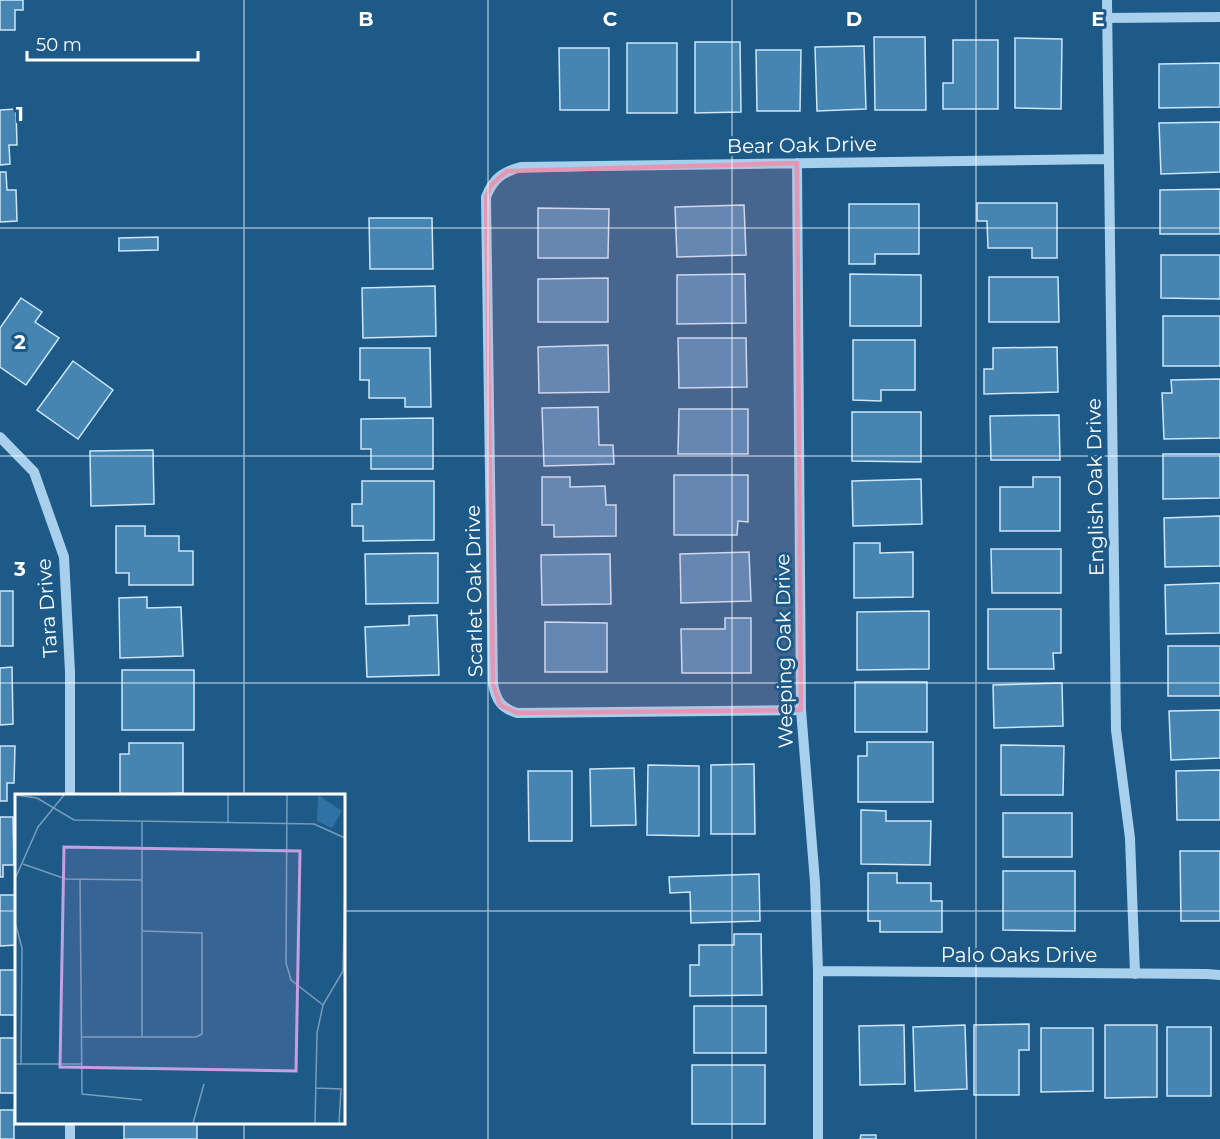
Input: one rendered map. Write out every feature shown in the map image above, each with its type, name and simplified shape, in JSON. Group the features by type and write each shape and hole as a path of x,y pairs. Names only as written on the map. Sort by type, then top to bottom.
{"street":[{"name":"English Oak Drive","path":"1107,0 1116,730 1130,838 1135,974"},
{"path":"1107,18 1220,17"},
{"name":"Bear Oak Drive","path":"498,176 521,167 1108,159"},
{"name":"Weeping Oak Drive","path":"797,163 801,710 818,971 818,1139"},
{"name":"Scarlet Oak Drive","path":"498,176 486,197 493,684 495,696 500,705 508,711 517,713 801,710"},
{"name":"Tara Drive","path":"0,437 34,472 64,557 70,672 70,794"},
{"name":"Palo Oaks Drive","path":"818,971 1220,975"}],"highlighted area":[{"path":"797,163 801,710 517,713 500,705 493,684 486,197 491,185 507,171"}],"building":[{"path":"0,0 23,0 23,10 15,10 15,30 0,30"},
{"path":"874,37 925,37 926,110 875,110"},
{"path":"1015,38 1062,39 1061,109 1015,108"},
{"path":"953,40 998,40 998,109 943,109 943,83 953,83"},
{"path":"695,42 740,42 741,112 695,113"},
{"path":"627,43 677,43 677,113 627,113"},
{"path":"864,46 866,109 817,111 815,47"},
{"path":"559,48 609,48 609,110 560,110"},
{"path":"756,50 801,50 800,111 757,111"},
{"path":"1220,63 1220,107 1159,108 1159,64"},
{"path":"16,109 17,145 9,145 10,164 0,165 0,110"},
{"path":"1220,122 1220,172 1161,174 1159,123"},
{"path":"0,172 6,172 7,190 16,190 17,221 0,222"},
{"path":"1220,189 1220,234 1160,234 1160,190"},
{"path":"977,203 1057,203 1057,258 1032,258 1032,248 988,248 987,221 977,221"},
{"path":"849,204 919,204 919,254 875,254 875,264 849,264"},
{"path":"744,205 746,255 677,257 675,207"},
{"path":"538,208 609,209 608,258 538,258"},
{"path":"369,218 432,218 433,269 370,269"},
{"path":"158,237 158,250 119,251 119,238"},
{"path":"1161,255 1220,255 1220,299 1161,298"},
{"path":"745,274 746,323 677,324 677,275"},
{"path":"850,274 921,275 921,326 850,326"},
{"path":"989,277 1058,277 1059,322 989,322"},
{"path":"608,278 608,322 538,322 538,279"},
{"path":"435,286 436,336 363,338 362,288"},
{"path":"21,298 42,312 35,322 59,338 26,385 0,367 0,328"},
{"path":"1163,316 1220,316 1220,366 1163,366"},
{"path":"678,338 746,338 747,387 679,388"},
{"path":"853,340 915,340 915,390 881,390 881,401 853,400"},
{"path":"608,345 609,392 539,393 538,347"},
{"path":"1057,347 1058,392 984,394 984,369 993,369 993,348"},
{"path":"360,348 430,348 431,407 405,407 405,398 369,398 369,380 360,380"},
{"path":"73,361 113,390 78,439 37,410"},
{"path":"1220,379 1220,438 1164,439 1162,393 1172,393 1171,380"},
{"path":"598,407 599,445 613,445 614,464 544,466 542,408"},
{"path":"679,409 748,409 748,454 678,454"},
{"path":"852,412 921,412 921,462 852,461"},
{"path":"1059,415 1060,460 991,460 990,416"},
{"path":"433,418 433,469 371,469 371,449 361,449 361,419"},
{"path":"153,450 154,504 91,506 90,451"},
{"path":"1163,454 1220,454 1220,498 1163,499"},
{"path":"674,475 748,475 748,522 738,521 737,535 674,535"},
{"path":"542,477 570,477 570,487 605,486 606,505 616,505 616,536 554,537 554,525 542,525"},
{"path":"1033,477 1060,477 1060,531 1000,531 1000,487 1033,487"},
{"path":"921,479 922,524 853,526 852,481"},
{"path":"362,481 434,481 434,540 363,541 363,526 352,526 352,504 362,504"},
{"path":"1220,516 1220,566 1165,567 1164,518"},
{"path":"116,526 145,526 145,536 179,536 179,551 193,551 193,585 129,585 129,573 116,573"},
{"path":"854,543 880,543 880,553 913,552 913,597 854,598"},
{"path":"991,549 1061,549 1061,593 992,593"},
{"path":"749,552 751,601 681,603 680,554"},
{"path":"438,553 438,603 366,604 365,554"},
{"path":"610,554 611,604 542,605 541,555"},
{"path":"1220,583 1220,633 1166,634 1165,585"},
{"path":"0,591 13,591 13,646 0,646"},
{"path":"147,597 147,608 181,607 183,656 120,658 119,598"},
{"path":"988,609 1061,609 1061,653 1053,653 1054,669 988,669"},
{"path":"929,611 929,669 857,670 857,612"},
{"path":"437,615 439,675 367,677 365,627 409,625 409,616"},
{"path":"725,618 751,618 751,673 682,673 681,629 725,629"},
{"path":"545,622 607,623 607,672 545,672"},
{"path":"1168,646 1220,646 1220,696 1168,696"},
{"path":"12,667 13,724 0,725 0,668"},
{"path":"122,670 194,670 194,730 122,730"},
{"path":"855,682 927,682 927,732 855,732"},
{"path":"1062,683 1063,726 994,728 993,685"},
{"path":"1220,710 1220,758 1171,760 1169,711"},
{"path":"867,742 933,742 933,802 858,802 858,756 867,756"},
{"path":"129,743 183,743 183,793 120,794 120,754 129,754"},
{"path":"1001,745 1064,746 1063,795 1001,795"},
{"path":"0,746 15,746 14,783 7,783 7,801 0,801"},
{"path":"754,764 755,834 711,834 711,765"},
{"path":"648,765 699,766 699,836 647,835"},
{"path":"634,768 636,825 591,826 590,769"},
{"path":"1220,770 1220,820 1177,820 1176,771"},
{"path":"528,771 572,771 572,841 529,841"},
{"path":"861,810 886,811 886,821 931,821 930,865 861,864"},
{"path":"1003,813 1072,813 1072,857 1003,857"},
{"path":"0,817 13,817 14,865 3,865 3,877 0,877"},
{"path":"1180,851 1220,851 1220,921 1181,921"},
{"path":"1003,871 1075,871 1075,931 1003,930"},
{"path":"868,873 897,873 897,883 931,883 931,901 942,901 942,932 880,932 880,921 868,921"},
{"path":"759,874 760,921 691,923 690,892 670,893 669,877"},
{"path":"0,895 15,895 15,945 0,946"},
{"path":"734,934 761,934 762,995 690,996 690,965 699,965 699,945 734,945"},
{"path":"0,970 15,970 15,1015 0,1015"},
{"path":"694,1006 766,1006 766,1053 694,1053"},
{"path":"1029,1024 1029,1050 1019,1050 1019,1095 974,1095 974,1025"},
{"path":"904,1025 905,1084 860,1085 859,1026"},
{"path":"965,1025 967,1089 915,1091 913,1027"},
{"path":"1105,1025 1157,1025 1157,1097 1105,1098"},
{"path":"1167,1027 1211,1027 1211,1096 1167,1096"},
{"path":"1041,1028 1093,1028 1093,1091 1041,1092"},
{"path":"0,1038 15,1038 15,1093 0,1093"},
{"path":"692,1065 765,1065 765,1124 692,1124"},
{"path":"0,1110 14,1110 14,1139 0,1139"},
{"path":"124,1124 197,1124 197,1139 124,1139"},
{"path":"861,1135 876,1135 876,1139 860,1139"}]}
